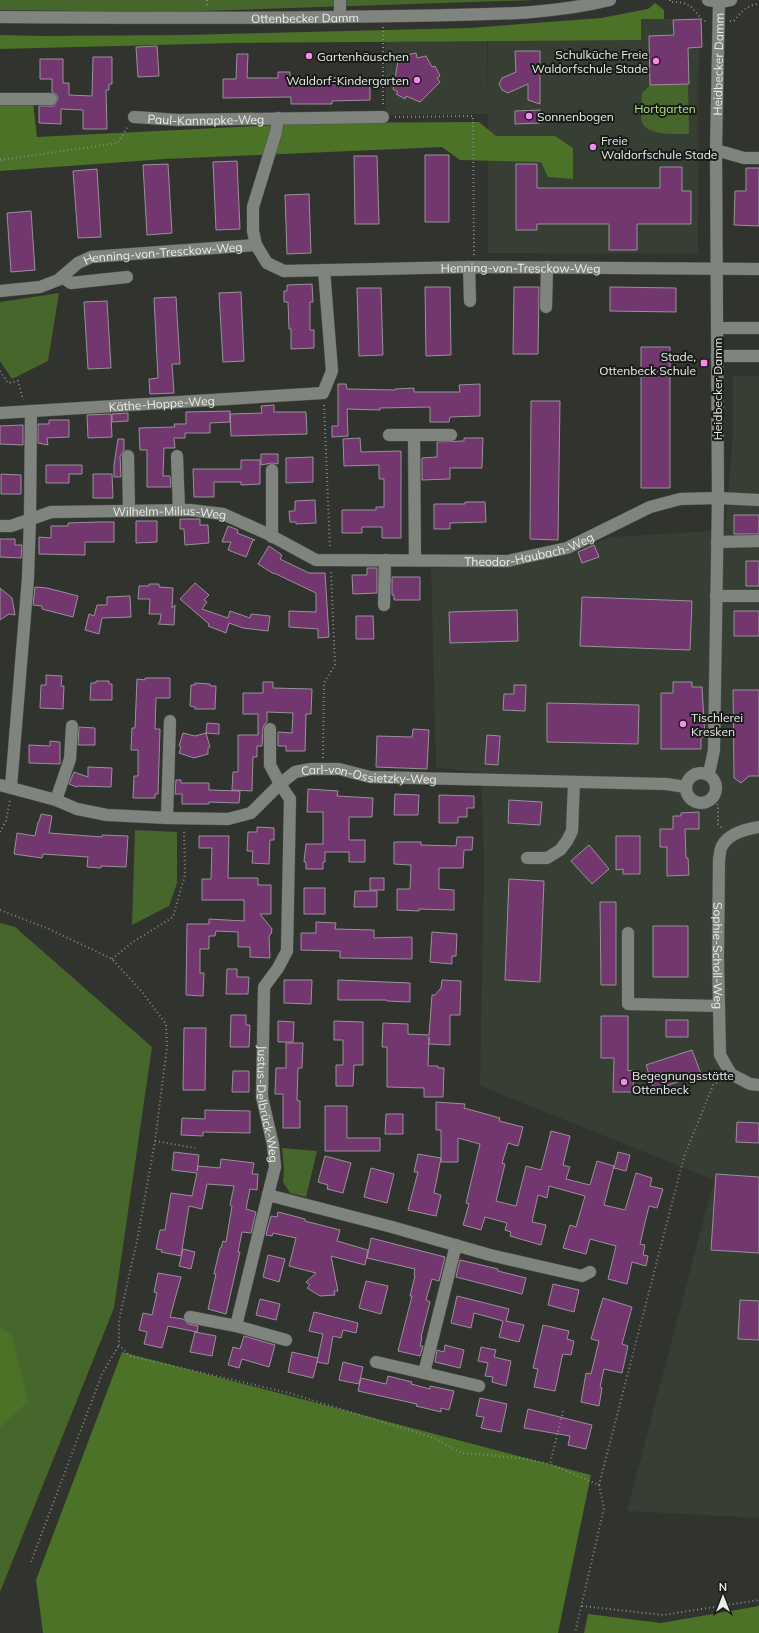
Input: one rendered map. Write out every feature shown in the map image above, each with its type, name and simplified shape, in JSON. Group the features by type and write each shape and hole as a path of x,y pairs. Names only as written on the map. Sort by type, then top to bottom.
{"street":[{"path":"340,0 340,17"},
{"name":"Ottenbecker Damm","path":"0,17 182,19 383,16 547,11 610,0"},
{"name":"Heidbecker Damm","path":"707,774 710,769 714,750 718,498 716,150 719,1"},
{"path":"0,99 51,99"},
{"name":"Paul-Kannapke-Weg","path":"134,118 179,120 383,118"},
{"name":"Paul-Kannapke-Weg","path":"256,245 253,231 253,207 276,132 278,118"},
{"path":"716,150 744,158 759,158"},
{"name":"Henning-von-Tresckow-Weg","path":"0,291 40,287 58,280 78,263 91,257 256,245 267,263 284,271 472,267 759,269"},
{"path":"470,301 472,267"},
{"path":"546,307 547,267"},
{"path":"323,393 332,371 324,270"},
{"path":"62,277 71,283 127,277"},
{"path":"717,328 759,328"},
{"path":"717,356 759,356"},
{"name":"Käthe-Hoppe-Weg","path":"0,413 323,393"},
{"path":"6,786 28,578 30,518 28,412"},
{"path":"389,435 451,435"},
{"path":"414,435 415,560"},
{"path":"128,456 129,510"},
{"path":"178,456 179,510"},
{"path":"272,470 272,537"},
{"name":"Theodor-Haubach-Weg","path":"331,560 508,561 567,548 650,507 680,499 718,498 759,500"},
{"name":"Wilhelm-Milius-Weg","path":"0,526 11,526 30,518 51,512 190,510 223,514 316,560 331,560"},
{"path":"717,542 759,541"},
{"path":"384,605 385,560"},
{"path":"716,596 759,596"},
{"path":"167,818 170,721"},
{"path":"56,800 70,759 72,726"},
{"name":"Justus-Delbrück-Weg","path":"236,1326 274,1167 273,1145 262,1097 264,987 278,968 287,951 290,799 270,765 270,729"},
{"name":"Carl-von-Ossietzky-Weg","path":"6,786 56,800 77,809 107,815 228,819 251,813 280,784 295,772 311,769 339,769 370,777 666,784 686,787"},
{"path":"702,773 707,774 714,780 716,785 712,798 702,803 693,800 687,792 687,782 693,775 702,773"},
{"path":"527,858 547,858 560,850 567,841 572,831 574,783"},
{"path":"730,836 746,829 759,828"},
{"name":"Sophie-Scholl-Weg","path":"730,836 722,846 719,858 718,1006 720,1055 731,1074"},
{"path":"628,933 628,1004 718,1006"},
{"path":"731,1074 750,1084 759,1085"},
{"path":"268,1195 490,1255 582,1276 590,1272"},
{"path":"424,1374 456,1245"},
{"path":"190,1316 236,1326 286,1340"},
{"path":"376,1362 479,1386"}],"path":[{"path":"383,16 383,118 473,116 472,267"},
{"path":"0,160 118,143 134,118"},
{"path":"0,371 8,383 18,381 28,412"},
{"path":"323,393 335,665 324,683 323,769"},
{"path":"0,832 6,821 6,786"},
{"path":"712,798 718,805 718,824 730,836"},
{"path":"112,959 133,942 173,917 185,875 184,818"},
{"path":"0,910 49,929 112,959 142,992 166,1024 167,1047 155,1141 137,1241 119,1320 119,1345 102,1374 31,1562"},
{"path":"575,1633 604,1508 599,1485 684,1157 713,1085 731,1074"},
{"path":"155,1141 194,1148"},
{"path":"119,1345 130,1356 289,1393 370,1420 434,1438 462,1453 520,1458 550,1464 599,1485"},
{"path":"550,1464 563,1411"},
{"path":"582,1606 663,1615 759,1600"}],"shaded area":[{"name":"Freie Waldorfschule Stade","path":"641,19 699,19 698,254 488,253 488,114 386,115 385,41 487,40 488,102 488,40 641,40"},
{"path":"733,376 759,376 759,1518 627,1511 714,1180 480,1086 484,864 481,772 436,768 431,568 524,565 612,537 725,530 733,433"}],"green space":[{"path":"0,0 535,0 171,12 0,10"},
{"path":"655,3 664,10 664,19 641,19 641,40 234,43 0,49 0,35 185,35 469,28 601,18 648,9"},
{"name":"Hortgarten","path":"688,84 689,134 656,132 645,127 641,119 642,93 650,85"},
{"path":"33,102 37,137 317,123 479,122 496,136 555,136 573,148 573,179 548,177 541,162 460,160 442,147 165,159 0,171 0,104"},
{"path":"59,293 48,361 12,379 0,361 0,302"},
{"path":"135,830 177,832 177,883 169,906 132,925"},
{"path":"0,923 15,927 152,1047 114,1308 0,1592"},
{"path":"282,1148 317,1151 306,1197 290,1193 283,1182 284,1170"},
{"path":"0,1328 12,1336 28,1402 0,1427"},
{"path":"122,1352 591,1475 558,1633 43,1633 36,1580"},
{"path":"759,1606 759,1633 584,1633 588,1614 661,1623"}],"building":[{"name":"Schulküche Freie Waldorfschule Stade","path":"701,19 702,47 688,48 689,84 650,85 649,36 674,35 673,20"},
{"path":"157,46 159,76 138,77 136,47"},
{"path":"515,51 540,51 540,104 528,100 528,84 508,93 502,90 499,84 502,78 516,72"},
{"name":"Waldorf-Kindergarten","path":"416,53 417,58 426,56 432,67 435,66 440,76 437,78 440,82 420,102 406,96 405,99 396,94 398,92 393,89 398,61 406,60 406,55"},
{"path":"237,54 248,54 247,78 278,78 278,72 290,72 290,82 299,82 299,84 332,83 331,78 344,77 344,81 370,80 370,100 332,101 332,104 291,104 291,97 223,98 223,79 236,79"},
{"path":"93,57 112,57 112,84 109,84 109,90 106,90 107,129 83,129 83,110 61,109 61,124 39,123 39,106 54,106 58,99 57,95 52,92 52,79 40,79 40,59 63,59 63,83 69,83 69,95 92,96"},
{"path":"540,110 540,123 515,124 515,111"},
{"path":"425,155 449,155 449,222 425,222"},
{"path":"354,156 377,156 379,224 355,224"},
{"path":"237,161 240,229 216,230 213,162"},
{"path":"168,164 172,233 147,235 143,165"},
{"path":"516,164 537,164 537,188 660,188 660,167 682,167 682,191 691,191 691,224 637,224 637,250 609,250 609,224 537,224 537,230 516,230"},
{"path":"746,168 759,168 759,226 734,225 735,191 746,191"},
{"path":"97,169 101,237 78,238 73,171"},
{"path":"309,194 311,253 287,254 285,195"},
{"path":"31,211 35,270 11,272 7,213"},
{"path":"312,284 313,302 310,302 310,330 314,330 314,348 291,349 291,329 289,329 288,302 284,302 284,291 287,291 287,285"},
{"path":"425,287 450,287 451,355 426,356"},
{"path":"514,287 539,287 538,354 513,354"},
{"path":"610,287 676,288 676,312 610,311"},
{"path":"357,288 381,288 383,355 359,356"},
{"path":"241,292 244,361 223,362 219,293"},
{"path":"176,297 180,364 172,364 174,393 150,394 149,379 158,378 154,298"},
{"path":"107,301 111,368 88,369 84,302"},
{"path":"641,347 670,347 670,488 641,488"},
{"path":"338,384 346,384 347,389 395,390 414,388 414,392 460,392 459,385 480,384 480,416 450,417 449,422 430,422 430,407 380,408 380,410 347,409 348,436 332,437 332,426 338,426"},
{"path":"531,401 560,401 558,540 530,539"},
{"path":"274,405 274,412 306,412 307,434 231,436 230,414 262,413 261,406"},
{"path":"230,411 230,422 210,423 210,433 185,433 185,438 174,438 175,448 164,448 163,476 170,476 171,487 147,487 147,450 140,450 139,428 175,427 174,424 186,424 186,412"},
{"path":"128,413 128,421 112,422 112,414"},
{"path":"111,414 112,437 88,438 87,415"},
{"path":"49,420 69,420 69,437 47,438 48,445 38,443 38,424 49,424"},
{"path":"23,425 23,445 0,444 0,426"},
{"path":"360,438 361,452 401,451 401,538 382,538 382,527 362,527 362,533 342,533 342,510 376,510 376,507 384,507 384,479 379,479 379,465 344,466 343,439"},
{"path":"464,438 483,438 482,468 450,468 450,479 422,480 422,458 437,457 437,442 464,441"},
{"path":"118,439 124,439 124,450 120,456 121,477 114,477 114,465"},
{"path":"261,454 278,454 278,464 272,463 261,465"},
{"path":"313,457 313,482 286,483 286,458"},
{"path":"241,460 260,460 260,484 241,485 241,482 214,482 214,497 194,497 193,469 241,469"},
{"path":"46,465 82,465 82,474 69,474 69,483 46,483"},
{"path":"1,474 21,475 21,494 1,494"},
{"path":"93,474 112,474 113,498 93,498"},
{"path":"315,500 316,523 296,524 296,522 290,522 289,511 295,511 295,501"},
{"path":"465,502 485,502 486,522 450,523 450,529 434,529 434,504 465,504"},
{"path":"734,515 759,515 759,534 734,534"},
{"path":"180,519 200,519 200,525 208,525 209,543 185,545 184,529 180,529"},
{"path":"136,521 157,521 157,542 136,543"},
{"path":"114,522 114,542 85,542 85,555 39,554 39,537 51,538 51,526 68,526 68,523"},
{"path":"228,526 238,530 237,533 255,540 253,540 246,557 228,550 231,542 222,542"},
{"path":"0,539 15,539 15,545 22,545 21,558 0,557"},
{"path":"594,545 599,557 582,563 578,552"},
{"path":"269,546 282,555 280,559 309,573 325,573 329,637 318,638 318,629 289,627 289,611 316,612 316,593 274,574 258,564"},
{"path":"746,561 759,561 759,586 746,586"},
{"path":"367,568 377,568 377,593 353,594 352,575 367,575"},
{"path":"392,577 420,577 420,600 394,600 394,595 392,595"},
{"path":"195,583 209,595 204,600 207,602 202,609 228,618 230,611 250,618 251,614 270,616 268,631 243,628 229,623 226,633 208,626 209,624 180,599"},
{"path":"149,584 159,584 159,587 173,588 172,608 175,605 174,625 158,624 161,614 149,614 150,599 138,599 139,586 149,586"},
{"path":"35,587 47,588 78,596 73,617 42,609 42,606 33,605"},
{"path":"0,588 12,598 15,615 9,614 0,620"},
{"path":"130,596 131,617 102,618 99,634 85,630 89,614 94,616 97,605 107,605 107,597"},
{"path":"582,597 692,601 690,650 580,646"},
{"path":"517,610 518,641 450,643 449,612"},
{"path":"734,611 759,611 759,636 734,636"},
{"path":"356,616 373,616 374,639 356,639"},
{"path":"46,675 62,676 61,686 64,686 63,709 40,708 41,685 46,685"},
{"path":"145,678 170,678 170,698 156,698 155,729 160,729 158,794 155,794 155,798 133,798 134,776 138,776 138,750 131,750 132,728 135,728 137,679 145,680"},
{"path":"96,681 109,681 109,684 112,684 112,700 90,700 91,683 96,683"},
{"path":"263,682 273,682 273,688 312,689 311,714 306,714 305,751 286,751 286,746 278,746 278,732 292,733 293,713 267,712 267,722 263,729 262,746 257,746 257,757 253,757 252,791 232,790 233,772 238,772 238,735 258,735 258,714 243,714 243,693 263,693"},
{"name":"Tischlerei Kresken","path":"673,682 692,682 692,687 702,687 705,737 701,737 701,749 661,749 661,693 673,693"},
{"path":"195,683 216,686 215,709 195,709 195,707 190,706 191,685 195,685"},
{"path":"514,685 526,685 525,711 503,710 504,694 514,694"},
{"path":"733,690 759,690 759,776 749,776 741,783 734,778"},
{"path":"547,703 639,705 638,744 547,742"},
{"path":"207,723 219,724 219,734 206,733"},
{"path":"79,727 95,728 95,745 78,745"},
{"path":"413,729 429,730 427,769 376,767 377,736 412,737"},
{"path":"183,733 195,736 206,733 210,747 208,748 208,754 194,758 179,753 181,747 179,746"},
{"path":"487,735 500,736 498,765 485,764"},
{"path":"50,741 60,742 60,764 29,763 29,745 50,746"},
{"path":"88,767 112,768 111,787 77,787 69,784 74,772 88,777"},
{"path":"176,780 181,780 181,783 209,783 209,790 240,791 239,803 209,802 209,804 182,804 182,794 175,794"},
{"path":"308,789 338,791 337,796 373,798 372,817 349,817 349,840 365,840 365,862 349,862 349,852 325,852 323,869 306,869 306,862 304,862 306,844 323,844 323,812 307,812"},
{"path":"395,794 419,795 418,815 394,815"},
{"path":"439,795 474,796 474,808 467,808 467,817 458,817 458,823 439,823"},
{"path":"509,800 542,802 540,825 508,823"},
{"path":"699,812 699,829 685,829 686,858 688,858 689,875 667,876 667,847 660,847 660,829 673,829 673,816 681,816 681,813"},
{"path":"41,814 52,816 49,833 102,837 102,835 128,836 126,867 87,867 88,857 43,854 42,858 14,854 17,833 35,836"},
{"path":"257,827 274,828 274,840 270,840 269,864 252,863 253,851 247,851 248,832 257,832"},
{"path":"199,836 229,836 228,878 258,878 258,885 271,885 271,914 260,914 272,929 269,936 270,958 250,957 250,947 238,947 238,932 216,931 215,936 209,936 209,949 200,949 200,973 204,973 203,996 186,995 187,924 209,924 209,919 244,921 244,900 202,900 202,879 211,879 212,848 199,848"},
{"path":"616,836 640,836 640,874 623,874 623,869 616,870"},
{"path":"457,837 473,837 472,850 464,850 463,868 439,868 439,889 454,890 454,910 397,910 397,889 410,889 411,865 394,864 394,842 421,842 421,845 456,846"},
{"path":"589,845 609,869 592,884 571,861"},
{"path":"370,878 384,878 384,890 370,890"},
{"path":"509,879 544,881 540,982 505,980"},
{"path":"304,888 325,888 325,914 304,914"},
{"path":"355,891 377,891 377,907 354,907"},
{"path":"600,902 616,902 616,985 601,985"},
{"path":"316,922 336,923 335,929 374,930 374,938 412,937 412,959 340,958 340,951 301,950 301,933 316,933"},
{"path":"653,926 688,926 688,977 653,977"},
{"path":"432,932 457,934 456,956 452,956 452,964 430,962"},
{"path":"227,969 237,969 237,977 249,977 248,994 226,994"},
{"path":"284,980 312,980 311,1004 284,1003"},
{"path":"338,980 410,983 410,1002 387,1000 338,1000"},
{"path":"442,980 461,981 460,1015 450,1015 450,1045 429,1044 429,1037 428,1066 438,1066 438,1068 444,1068 443,1097 424,1097 424,1088 387,1087 387,1047 382,1047 383,1023 408,1024 408,1034 429,1035 432,995 435,995 441,988"},
{"path":"231,1015 246,1015 246,1025 250,1025 249,1047 230,1047"},
{"path":"601,1016 628,1016 628,1071 634,1070 633,1092 613,1092 614,1058 601,1058"},
{"path":"666,1020 688,1020 688,1037 666,1037"},
{"path":"278,1021 294,1022 293,1042 278,1042"},
{"path":"334,1021 363,1022 363,1065 354,1065 353,1086 336,1086 336,1065 343,1065 343,1040 334,1040"},
{"path":"184,1028 206,1028 205,1090 183,1090"},
{"path":"286,1043 303,1043 302,1068 298,1068 297,1100 300,1101 300,1128 283,1128 283,1094 275,1094 276,1068 286,1068"},
{"path":"692,1050 701,1074 654,1090 646,1065"},
{"path":"233,1071 249,1071 249,1092 232,1092"},
{"path":"436,1102 465,1104 464,1108 500,1118 499,1121 523,1127 518,1146 508,1143 502,1163 505,1164 496,1201 516,1206 526,1166 541,1170 551,1131 570,1136 563,1165 570,1167 566,1179 590,1185 597,1161 614,1166 604,1205 625,1210 636,1173 652,1178 650,1186 663,1189 657,1208 649,1206 640,1244 645,1245 643,1255 648,1256 646,1266 632,1262 627,1284 608,1279 616,1246 590,1239 586,1254 563,1248 570,1225 576,1227 585,1196 549,1186 547,1198 538,1195 532,1222 546,1225 541,1245 510,1236 511,1232 505,1230 507,1223 485,1217 481,1230 463,1225 469,1204 466,1203 480,1144 458,1138 458,1162 441,1162 441,1130 436,1130"},
{"path":"325,1106 347,1106 347,1138 380,1138 380,1151 325,1151"},
{"path":"205,1110 250,1111 250,1133 203,1132 203,1136 181,1135 182,1118 205,1119"},
{"path":"386,1114 403,1114 403,1134 385,1134"},
{"path":"737,1122 759,1123 759,1143 736,1142"},
{"path":"174,1152 199,1155 197,1171 198,1166 220,1168 221,1159 254,1163 252,1174 258,1174 257,1190 250,1189 246,1209 256,1212 251,1233 242,1232 238,1252 240,1252 226,1314 208,1309 220,1248 223,1241 226,1242 232,1206 230,1205 234,1186 207,1184 202,1209 189,1206 181,1256 161,1252 162,1250 156,1249 160,1230 165,1230 171,1193 192,1196 197,1173 172,1170"},
{"path":"618,1152 630,1155 626,1171 614,1168"},
{"path":"418,1154 441,1158 434,1193 441,1195 436,1216 408,1210 418,1172 414,1172"},
{"path":"325,1156 351,1163 343,1193 327,1189 328,1185 318,1182"},
{"path":"371,1168 394,1174 387,1203 364,1197"},
{"path":"716,1174 759,1177 759,1253 711,1250"},
{"path":"278,1212 340,1230 337,1241 368,1250 365,1265 331,1256 338,1291 334,1291 335,1295 320,1296 307,1288 310,1285 306,1282 316,1273 289,1266 296,1238 273,1233 272,1236 266,1235 271,1216 277,1217"},
{"path":"371,1238 445,1257 439,1281 432,1279 426,1300 430,1302 421,1337 420,1346 423,1346 420,1356 398,1351 412,1296 410,1296 415,1276 415,1269 367,1258"},
{"path":"183,1249 195,1252 191,1269 179,1266"},
{"path":"268,1255 285,1259 279,1282 263,1277"},
{"path":"460,1260 498,1269 498,1271 526,1278 522,1294 456,1277"},
{"path":"158,1273 181,1277 170,1317 183,1319 188,1324 198,1326 197,1332 168,1326 162,1348 144,1344 147,1332 139,1330 143,1313 152,1315 157,1293 154,1292"},
{"path":"366,1281 388,1286 381,1314 359,1308"},
{"path":"553,1284 579,1290 574,1312 548,1305"},
{"path":"457,1296 509,1309 506,1321 524,1325 519,1342 499,1337 503,1321 474,1313 471,1328 451,1323"},
{"path":"603,1298 632,1307 622,1344 628,1346 622,1373 604,1369 600,1387 602,1388 599,1406 581,1402 586,1373 591,1374 599,1341 591,1339"},
{"path":"260,1299 280,1304 276,1320 256,1315"},
{"path":"740,1300 759,1301 759,1340 738,1339"},
{"path":"314,1312 358,1323 356,1333 343,1330 341,1338 333,1336 328,1364 317,1362 323,1334 309,1331"},
{"path":"543,1325 569,1331 567,1339 574,1341 571,1355 563,1354 555,1391 534,1387 538,1369 533,1368"},
{"path":"195,1332 216,1336 212,1356 190,1352"},
{"path":"244,1336 275,1345 269,1367 242,1359 239,1368 228,1365 233,1347 240,1349"},
{"path":"445,1345 464,1350 460,1368 435,1362 437,1350 444,1352"},
{"path":"481,1347 496,1350 494,1357 511,1361 506,1386 492,1382 493,1377 485,1376 488,1363 478,1361"},
{"path":"292,1352 318,1358 313,1378 288,1372"},
{"path":"343,1362 363,1367 359,1384 339,1380"},
{"path":"388,1376 412,1382 411,1384 430,1389 430,1386 454,1391 449,1410 441,1408 441,1412 416,1406 417,1404 358,1391 361,1378 386,1384"},
{"path":"480,1398 507,1404 501,1432 481,1428 484,1417 476,1416"},
{"path":"528,1409 592,1425 586,1449 568,1445 570,1436 524,1428"}],"place":[{"name":"Gartenhäuschen","path":"309,56"},
{"name":"Schulküche Freie Waldorfschule Stade","path":"656,61"},
{"name":"Waldorf-Kindergarten","path":"417,80"},
{"name":"Sonnenbogen","path":"529,116"},
{"name":"Freie Waldorfschule Stade","path":"593,147"},
{"name":"Stade, Ottenbeck Schule","path":"704,363"},
{"name":"Tischlerei Kresken","path":"683,724"},
{"name":"Begegnungsstätte Ottenbeck","path":"624,1082"}]}
